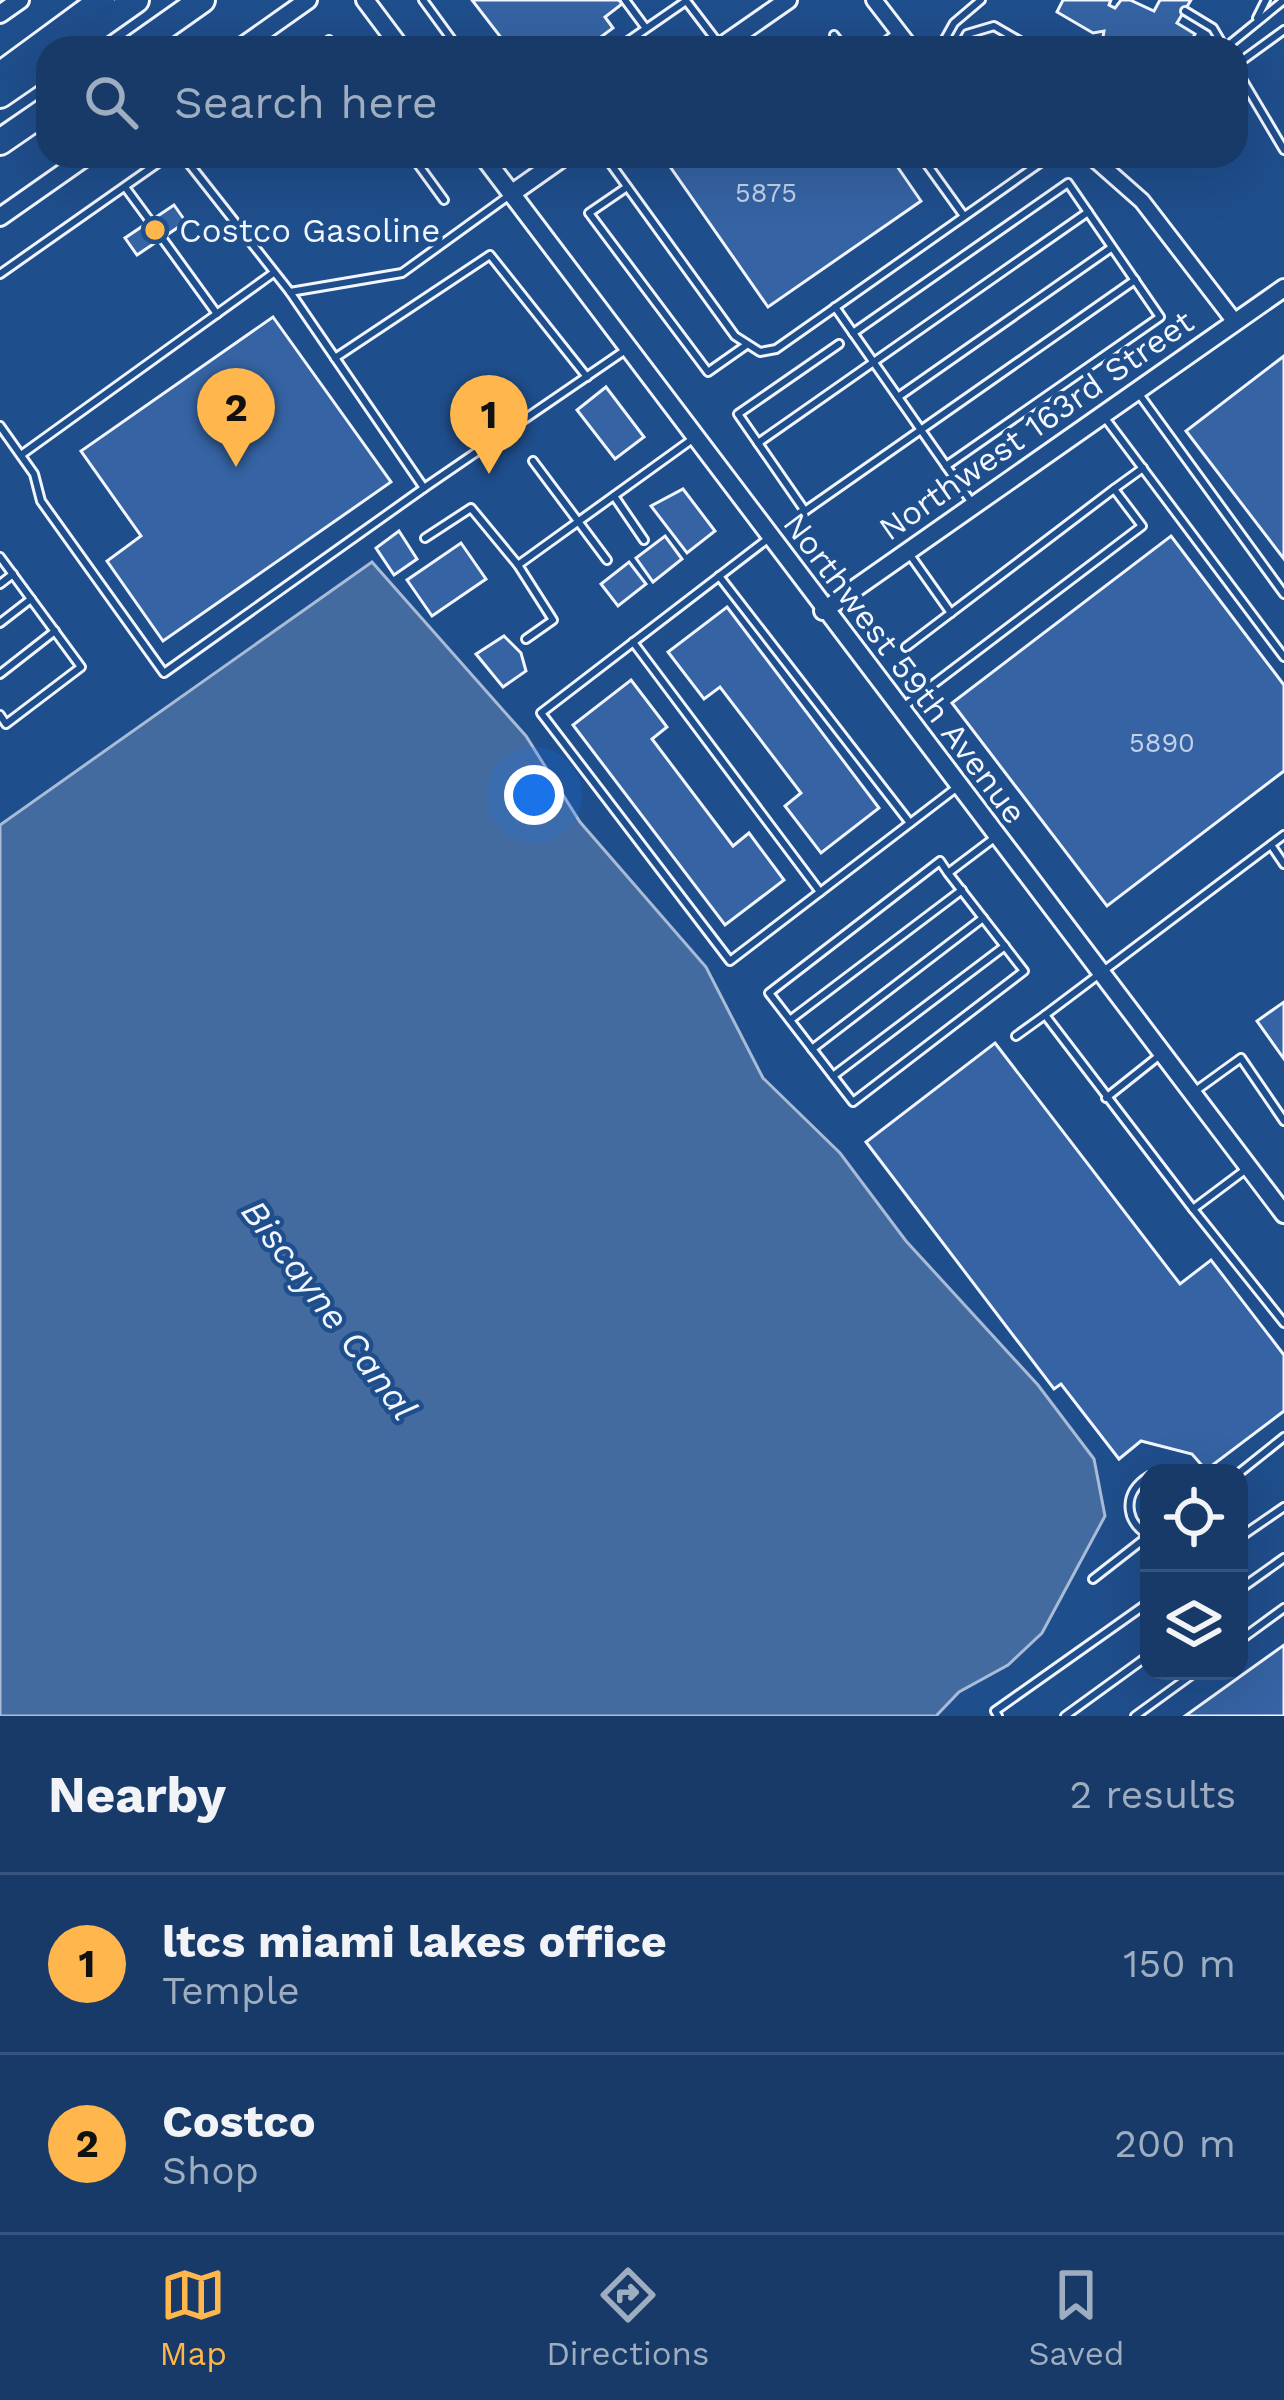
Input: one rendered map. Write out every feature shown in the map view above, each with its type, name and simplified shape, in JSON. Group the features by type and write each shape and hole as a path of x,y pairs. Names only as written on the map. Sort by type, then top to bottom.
{"highway":[{"path":"53,36 102,0"},
{"path":"85,36 136,0"},
{"path":"151,36 202,0"},
{"path":"0,75 36,49"},
{"path":"0,95 36,70"},
{"path":"0,142 36,117"}],"street":[{"path":"257,36 308,0"},
{"path":"365,0 392,36"},
{"path":"736,36 788,0"},
{"path":"874,0 901,36"},
{"path":"0,217 70,168"},
{"name":"Northwest 59th Avenue","path":"492,168 1284,1214"},
{"path":"511,194 548,168"},
{"path":"1114,168 1178,243 1235,322"},
{"name":"Northwest 163rd Street","path":"824,611 1284,288"}],"lane":[{"path":"423,0 449,36"},
{"path":"625,0 645,27"},
{"path":"633,36 673,4 687,0 712,36"},
{"path":"947,36 954,23 981,0"},
{"path":"1255,21 1265,0"},
{"path":"1236,36 1284,0"},
{"path":"1184,11 1218,36"},
{"path":"966,36 994,26 1011,36"},
{"path":"1248,58 1284,30"},
{"path":"893,36 898,32"},
{"path":"1248,88 1284,150"},
{"path":"0,274 150,168"},
{"path":"192,168 290,292 424,488"},
{"path":"421,168 444,200"},
{"path":"614,168 745,346 760,352 776,349 1033,168"},
{"path":"930,168 964,216"},
{"path":"853,333 1068,183 1160,317 946,466"},
{"path":"124,187 150,221"},
{"path":"627,187 589,213 707,372 745,346"},
{"path":"290,292 402,273 511,194"},
{"path":"758,443 1088,212"},
{"path":"162,238 217,314"},
{"path":"898,397 1112,247"},
{"path":"335,358 490,255 587,377"},
{"path":"21,455 272,274"},
{"path":"838,344 738,414 805,511 1135,280"},
{"path":"835,308 974,506"},
{"path":"0,426 34,474 41,501 164,673 627,349"},
{"path":"1137,391 1284,594"},
{"path":"1103,415 1284,657"},
{"path":"518,565 694,438"},
{"path":"533,461 607,560"},
{"path":"906,647 1143,468"},
{"path":"899,710 1142,526 1114,489"},
{"path":"614,496 644,540"},
{"path":"425,538 471,508 518,565 553,620 526,639"},
{"path":"769,538 541,712 730,961 957,787"},
{"path":"908,552 951,613"},
{"path":"0,557 81,667 6,724 0,715"},
{"path":"0,584 13,574"},
{"path":"719,576 910,823"},
{"path":"0,622 31,599"},
{"path":"0,674 55,631"},
{"path":"633,642 820,892"},
{"path":"1016,1036 1284,835"},
{"path":"949,873 995,837"},
{"path":"1271,844 1284,864"},
{"path":"940,861 949,873 1024,971 853,1102 769,993 940,861"},
{"path":"790,1020 962,890"},
{"path":"812,1049 983,918"},
{"path":"833,1076 1004,946"},
{"path":"1045,1015 1284,1322"},
{"path":"1106,1098 1162,1054"},
{"path":"1192,1093 1240,1058 1284,1121"},
{"path":"1193,1209 1248,1167"},
{"path":"1248,1466 1284,1437"},
{"path":"1140,1483 1132,1490 1129,1508 1140,1530"},
{"path":"1248,1532 1284,1507"},
{"path":"1093,1580 1140,1542"},
{"path":"1248,1584 1284,1558"},
{"path":"998,1716 995,1711 1140,1608"},
{"path":"1248,1634 1284,1608"},
{"path":"1065,1716 1140,1662"},
{"path":"1135,1716 1185,1680"}],"water":[{"name":"Biscayne Canal","path":"372,562 526,736 580,822 706,967 763,1078 840,1153 906,1241 1038,1385 1094,1459 1105,1516 1042,1633 1008,1665 959,1692 936,1716 0,1716 0,825"}],"building":[{"path":"472,0 619,0 622,4 605,17 613,28 602,36 500,36"},
{"path":"1063,0 1111,0 1109,5 1115,8 1121,0 1130,0 1154,11 1160,0 1191,0 1177,23 1195,34 1103,36 1104,31 1093,33 1057,12"},
{"path":"671,168 898,168 921,201 768,307"},
{"name":"Costco Gasoline","path":"174,205 186,222 137,255 125,238"},
{"path":"273,317 391,482 163,641 107,561 141,536 81,451"},
{"path":"1284,356 1284,559 1186,431"},
{"path":"606,387 644,437 615,459 577,410"},
{"path":"683,489 715,531 687,553 651,506"},
{"path":"399,531 417,559 394,575 376,548"},
{"path":"665,536 682,559 653,582 636,558"},
{"path":"1171,536 1284,685 1284,771 1107,906 952,703"},
{"path":"461,543 486,579 432,616 407,580"},
{"path":"629,562 646,584 618,606 601,584"},
{"path":"727,607 879,808 821,853 785,806 801,793 720,687 704,699 668,652"},
{"path":"504,636 521,653 526,671 503,687 476,654"},
{"path":"631,680 667,727 652,739 733,846 749,833 784,880 725,925 573,725"},
{"path":"1284,1002 1284,1059 1257,1021"},
{"path":"995,1043 1180,1284 1211,1260 1284,1355 1284,1411 1214,1464 1201,1464 1192,1454 1141,1441 1119,1459 1061,1384 1054,1389 866,1142"},
{"path":"1284,1645 1284,1716 1185,1716 1235,1680 1248,1680 1248,1671"}],"place":[{"name":"Costco Gasoline","path":"155,230"},
{"name":"Costco","path":"236,467"},
{"name":"ltcs miami lakes office","path":"489,474"}]}
